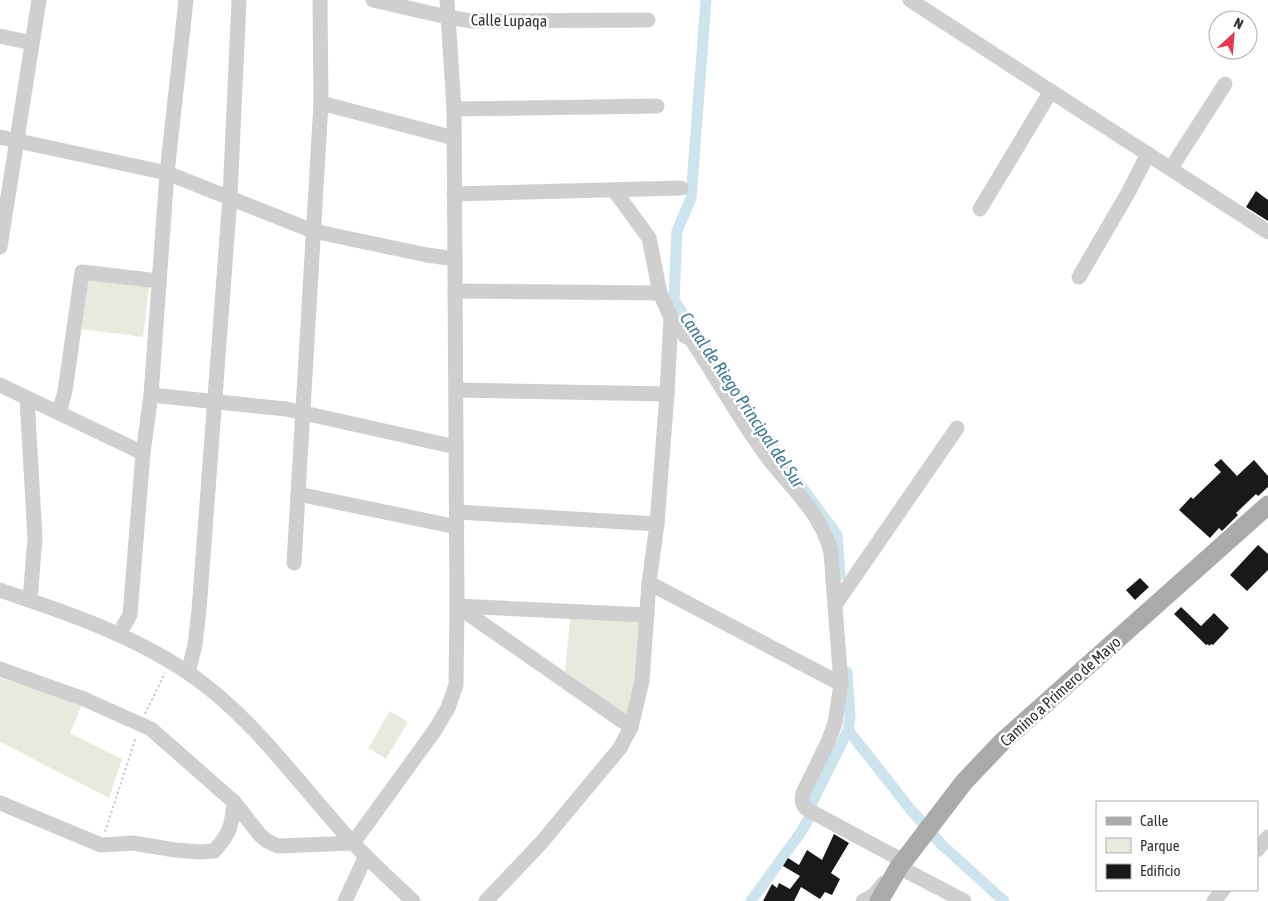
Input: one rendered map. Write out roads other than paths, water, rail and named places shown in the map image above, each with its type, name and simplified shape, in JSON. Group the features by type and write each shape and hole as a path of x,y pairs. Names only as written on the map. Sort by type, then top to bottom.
{"main road":[{"name":"Camino a Primero de Mayo","path":"878,901 899,867 964,782 1003,741 1268,505"}],"street":[{"path":"0,247 39,0"},
{"path":"119,634 130,615 151,395 167,173 186,0"},
{"path":"188,673 195,645 199,610 215,401 230,197 239,0"},
{"path":"294,563 321,102 320,0"},
{"name":"Calle Lupaqa","path":"373,0 472,21 648,20"},
{"path":"353,843 435,730 448,708 456,685 457,519 454,109 447,0"},
{"path":"910,0 1268,232"},
{"path":"0,36 32,43"},
{"path":"1171,168 1225,84"},
{"path":"980,209 1051,91"},
{"path":"321,102 454,138"},
{"path":"454,109 658,106"},
{"path":"0,137 167,173 313,231 455,259"},
{"path":"1078,277 1128,193 1148,154"},
{"path":"454,194 681,188"},
{"path":"614,190 650,238 660,293 671,318 685,336 691,339 766,455 817,518 828,540 831,552 841,684 835,723 828,742 803,793 803,805 810,811 896,856 899,867 964,901"},
{"path":"59,414 65,391 82,272 160,281"},
{"path":"454,291 660,293"},
{"path":"486,901 541,843 620,748 631,726 642,681 648,583 657,524 671,318"},
{"path":"0,385 144,453"},
{"path":"456,390 667,394"},
{"path":"151,395 286,409 456,447"},
{"path":"27,398 36,538 30,600"},
{"path":"835,605 957,428"},
{"path":"298,494 457,519 657,524"},
{"path":"648,583 841,684"},
{"path":"0,590 119,634 157,653 188,673 218,696 249,725 353,843 413,901"},
{"path":"457,606 647,615"},
{"path":"457,606 631,726"},
{"path":"0,669 84,699 150,729 234,802 267,842 278,846 353,843"},
{"path":"0,802 101,845 133,844 200,852 214,851 223,841 230,830 234,802"},
{"path":"1258,849 1268,836"},
{"path":"344,901 366,856"},
{"path":"863,901 874,894 899,867"},
{"path":"1214,901 1222,891"}],"waterway":[{"name":"Canal de Riego Principal del Sur","path":"706,0 691,198 677,231 674,300 766,438 837,535 840,575"},
{"name":"Canal de Riego Principal del Sur","path":"847,672 850,716 848,730 911,810 942,845 1004,901"},
{"path":"751,901 809,818 811,805 848,730"}]}
